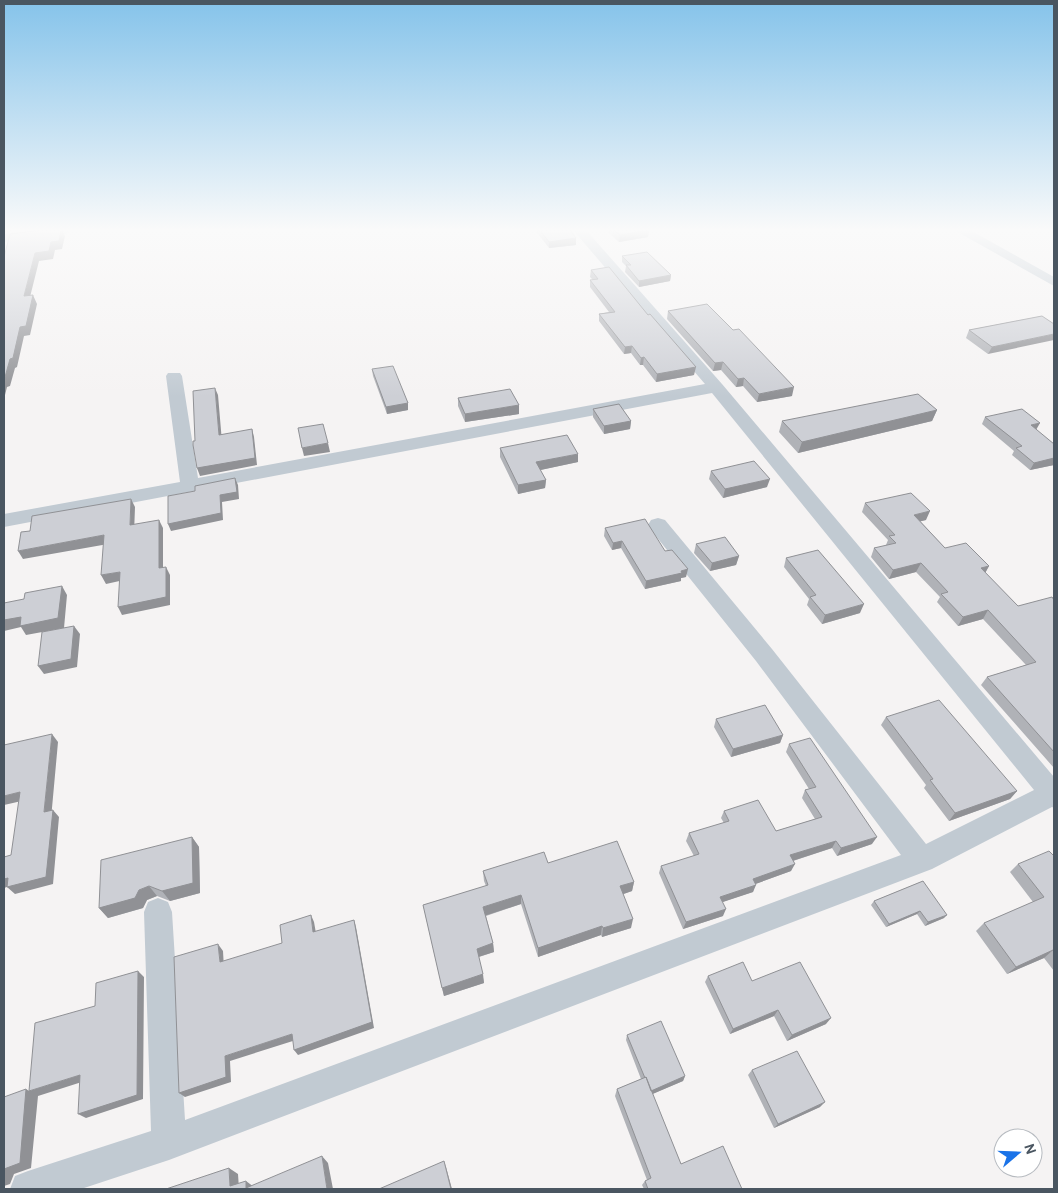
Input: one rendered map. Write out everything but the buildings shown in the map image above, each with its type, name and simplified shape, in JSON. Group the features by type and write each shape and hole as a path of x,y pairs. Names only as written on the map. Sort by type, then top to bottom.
{"street":[{"path":"28,1189 169,1143 922,860 1054,795 716,387 628,286"},
{"path":"174,376 190,485"},
{"path":"4,520 716,387"},
{"path":"658,525 764,655 922,860"},
{"path":"158,912 169,1143"}]}
